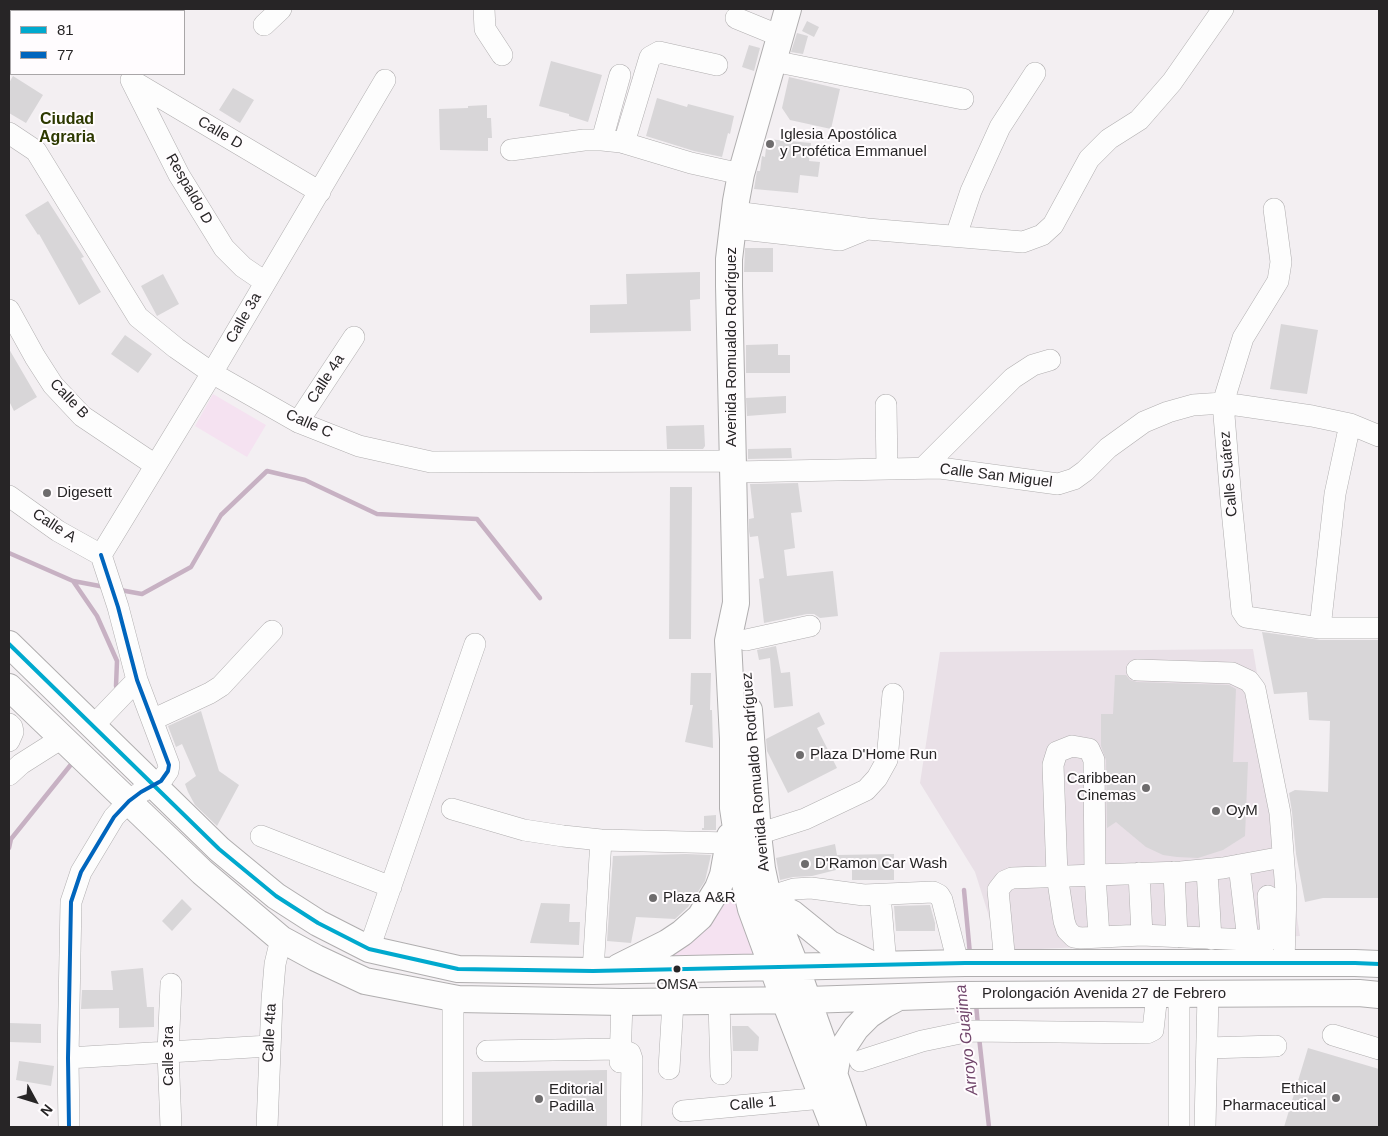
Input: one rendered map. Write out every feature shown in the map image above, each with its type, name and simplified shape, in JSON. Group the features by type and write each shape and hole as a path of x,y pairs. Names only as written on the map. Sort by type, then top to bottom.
{"main road":[{"name":"Avenida Romualdo Rodríguez","path":"784,967 751,909 743,875 733,808 733,739 728,641 736,603 729,286 734,220 741,174 788,9"},
{"name":"Avenida Romualdo Rodríguez","path":"736,603 746,640 750,736 762,869 784,967"},
{"name":"Prolongación Avenida 27 de Febrero","path":"9,644 219,849 276,896 318,923 369,948 458,969 601,971 962,963 1379,964"},
{"name":"Prolongación Avenida 27 de Febrero","path":"9,687 202,872 281,939 365,981 453,998 622,1002 796,1000 960,995 1379,994"},
{"path":"601,971 667,943 700,917 720,882 729,844 733,808"},
{"path":"770,900 793,914 830,944 880,965"},
{"path":"784,967 829,1087 834,1127"},
{"path":"829,1087 837,1059 856,1028 884,1004 901,996"},
{"path":"796,1000 806,1055"},
{"path":"716,1001 757,1012 776,1023 806,1055 829,1087 853,1127"}],"street":[{"path":"264,25 282,9"},
{"path":"484,9 484,29 502,55"},
{"path":"734,220 840,240 867,229 1023,242 1042,235 1054,225 1088,159 1109,139 1139,120 1172,82 1223,9"},
{"path":"736,18 780,36"},
{"path":"624,143 650,56 659,52 717,65"},
{"path":"772,61 963,99"},
{"path":"956,236 971,191 1000,127 1035,73"},
{"path":"602,140 620,75"},
{"name":"Calle D","path":"126,77 320,192"},
{"name":"Respaldo D","path":"126,77 179,174 224,248 243,267 265,282"},
{"name":"Calle 3a","path":"103,562 156,465 385,80"},
{"name":"Calle C","path":"9,133 36,151 138,317 176,348 212,373 298,422 359,446 431,462 734,467"},
{"path":"511,150 584,140 602,140 624,143 691,163 741,174"},
{"name":"Calle Suárez","path":"1274,210 1282,262 1278,281 1243,338 1223,403 1242,611 1246,617 1320,628 1379,628"},
{"name":"Calle B","path":"9,310 53,385 76,410 82,416 156,465"},
{"name":"Calle 4a","path":"298,422 354,337"},
{"path":"923,468 1014,378 1033,365 1050,360"},
{"name":"Calle San Miguel","path":"734,467 940,468 1058,484 1074,479 1108,448 1144,422 1168,412 1193,405 1223,403 1312,416 1350,424 1379,436"},
{"path":"886,405 887,469"},
{"path":"1320,628 1335,494 1350,424"},
{"name":"Calle A","path":"9,496 103,562"},
{"path":"69,1127 68,1058 71,902 81,872 114,817 129,801 141,792 154,786 165,776 169,765 137,680 118,607 103,562"},
{"path":"746,640 810,626"},
{"path":"152,720 221,686 272,631"},
{"path":"369,948 475,644"},
{"path":"1137,670 1232,673 1249,680 1255,689 1280,814 1286,892 1284,963"},
{"path":"94,726 137,680"},
{"path":"758,834 805,819 866,790 877,778 887,760 893,694"},
{"path":"9,724 12,726 13,732 9,741"},
{"path":"9,775 21,764 62,738"},
{"path":"1121,963 1108,937 1095,875 1094,760 1089,749 1072,746 1057,752 1053,765 1057,876 1064,921 1067,930 1074,937 1108,937 1142,935 1268,940 1271,938 1268,896"},
{"path":"452,808 524,830 602,840 729,844"},
{"path":"261,836 391,887"},
{"path":"601,971 602,840"},
{"path":"1001,963 998,890 1005,881 1012,878 1207,870 1283,857"},
{"path":"1239,865 1248,940"},
{"path":"1207,870 1211,939"},
{"path":"1174,872 1177,937"},
{"path":"1139,873 1142,935"},
{"path":"770,900 794,889 811,888 852,894 880,895 933,892 942,900 962,963"},
{"path":"880,895 880,965"},
{"name":"Calle 4ta","path":"266,1127 275,964 281,939"},
{"name":"Calle 3ra","path":"170,984 168,1052 171,1127"},
{"path":"860,1061 922,1041 981,1031 1147,1034 1154,1030 1168,994"},
{"path":"1168,994 1179,1127"},
{"path":"1205,1127 1208,994"},
{"path":"452,1127 453,998"},
{"path":"716,1001 721,1074"},
{"path":"619,1127 622,1002"},
{"path":"669,1069 674,1002"},
{"path":"1333,1035 1379,1049"},
{"path":"68,1058 269,1046"},
{"path":"1207,1048 1276,1046"},
{"path":"487,1051 620,1049 630,1052 632,1059 631,1127"},
{"name":"Calle 1","path":"683,1111 829,1087"}],"shaded area":[{"path":"213,394 266,425 247,457 195,426"},
{"path":"1253,649 1300,936 1000,951 975,872 920,783 940,652"},
{"path":"731,864 759,959 639,962 662,951"}],"building":[{"path":"807,21 819,27 814,37 802,31"},
{"path":"797,33 808,36 803,54 791,52"},
{"path":"749,45 760,48 754,71 742,67"},
{"path":"551,61 602,75 588,122 569,116 569,114 539,106"},
{"path":"13,76 43,95 26,123 9,113 9,83"},
{"path":"789,77 840,89 831,129 790,120 782,108"},
{"path":"233,88 254,100 240,123 219,110"},
{"path":"657,98 687,107 688,104 734,116 722,157 694,151 646,136"},
{"path":"487,105 487,118 491,118 492,138 488,138 488,151 440,150 439,109"},
{"path":"767,139 811,143 809,161 820,162 818,177 800,175 798,193 754,189 757,171 760,171 762,156 765,157"},
{"path":"48,201 84,257 81,258 101,292 79,305 39,234 25,215"},
{"path":"745,248 773,248 773,272 744,272"},
{"path":"700,272 700,299 690,300 691,331 590,333 590,305 627,304 626,274"},
{"path":"163,274 179,304 157,316 141,286"},
{"path":"1281,324 1318,330 1307,394 1270,389"},
{"path":"125,335 152,354 138,373 111,354"},
{"path":"778,344 778,355 790,355 790,373 746,373 746,345"},
{"path":"9,349 37,397 14,411 9,401"},
{"path":"786,396 786,413 747,416 746,398"},
{"path":"704,425 705,446 703,449 667,449 666,426"},
{"path":"791,448 792,458 748,459 748,449"},
{"path":"798,483 802,512 791,513 795,548 784,550 787,576 833,571 838,616 820,618 814,614 807,614 764,623 759,579 764,578 758,536 750,537 749,531 749,519 754,518 750,484"},
{"path":"670,487 692,487 691,639 669,639"},
{"path":"1262,632 1320,640 1379,640 1379,898 1323,898 1305,902 1296,854 1289,793 1295,790 1328,792 1330,721 1309,720 1307,692 1274,694"},
{"path":"776,646 781,673 790,672 793,706 774,708 770,658 759,660 757,650"},
{"path":"691,673 711,673 710,710 712,710 713,748 685,742 693,705 690,705"},
{"path":"1115,675 1126,675 1130,680 1137,682 1229,685 1236,689 1233,762 1248,762 1245,836 1223,850 1198,858 1177,857 1163,855 1146,847 1116,822 1107,828 1106,760 1101,746 1101,714 1113,714"},
{"path":"201,711 219,771 239,785 217,826 195,805 188,792 185,784 196,776 182,744 176,747 168,726"},
{"name":"Plaza D'Home Run","path":"819,712 825,724 817,728 837,768 788,793 767,751 766,739"},
{"path":"716,815 716,830 702,830 704,828 704,816"},
{"path":"835,844 837,855 894,854 894,880 852,880 852,866 812,876 780,880 776,858"},
{"name":"Plaza A&R","path":"711,855 705,881 688,907 675,919 636,917 631,943 607,941 613,856"},
{"path":"182,899 192,909 172,931 162,921"},
{"path":"541,903 570,904 569,922 580,922 579,945 530,943"},
{"path":"930,905 935,923 935,931 896,931 894,906"},
{"path":"143,968 147,1007 154,1007 154,1027 119,1028 119,1008 81,1009 82,990 113,990 111,971"},
{"path":"9,1023 41,1024 41,1043 9,1042"},
{"path":"732,1026 748,1026 759,1037 758,1051 733,1051"},
{"name":"Ethical Pharmaceutical","path":"1308,1048 1379,1069 1379,1127 1284,1127"},
{"path":"19,1061 54,1066 51,1086 16,1080"},
{"name":"Editorial Padilla","path":"607,1070 607,1127 472,1127 472,1072"}],"waterway":[{"name":"Arroyo Guajima","path":"120,590 142,594 191,567 221,515 267,471 305,480 377,514 477,519 540,598"},
{"name":"Arroyo Guajima","path":"9,553 73,581 105,587"},
{"path":"73,581 97,616 117,661 116,686"},
{"path":"9,848 11,839 73,762"},
{"name":"Arroyo Guajima","path":"964,890 970,954"},
{"name":"Arroyo Guajima","path":"976,1004 978,1026"},
{"name":"Arroyo Guajima","path":"979,1037 989,1127"}],"transit line":[{"name":"77","path":"69,1127 68,1058 71,902 81,872 114,817 129,801 161,781 168,771 169,765 137,680 118,607 101,555"},
{"name":"81","path":"9,644 219,849 276,896 318,923 369,949 458,969 593,971 965,963 1379,964"}],"place":[{"name":"Iglesia Apostólica y Profética Emmanuel","path":"770,144"},
{"name":"Digesett","path":"47,493"},
{"name":"Plaza D'Home Run","path":"800,755"},
{"name":"Caribbean Cinemas","path":"1146,788"},
{"name":"OyM","path":"1216,811"},
{"name":"D'Ramon Car Wash","path":"805,864"},
{"name":"Plaza A&R","path":"653,898"},
{"name":"OMSA","path":"677,969"},
{"name":"Ethical Pharmaceutical","path":"1336,1098"},
{"name":"Editorial Padilla","path":"539,1099"}],"district":[{"name":"Ciudad Agraria","path":"67,129"}]}
